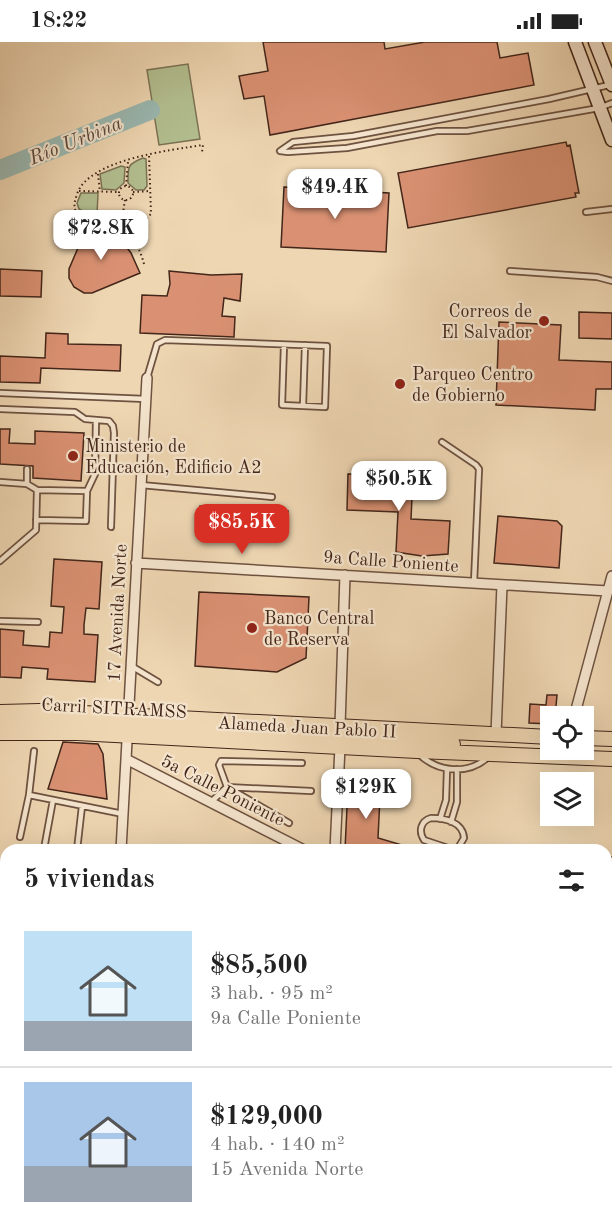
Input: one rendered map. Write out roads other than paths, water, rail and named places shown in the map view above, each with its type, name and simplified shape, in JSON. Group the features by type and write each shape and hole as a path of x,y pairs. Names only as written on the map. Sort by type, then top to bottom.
{"main road":[{"path":"574,42 612,140"},
{"path":"595,42 612,84"},
{"name":"Alameda Juan Pablo II","path":"0,712 39,711 127,726 340,747 612,759"},
{"name":"Carril SITRAMSS","path":"0,724 60,723 540,747"},
{"name":"Alameda Juan Pablo II","path":"0,733 127,726 340,726 540,736"},
{"path":"594,738 612,739"},
{"path":"594,749 612,750"}],"street":[{"name":"17 Avenida Norte","path":"121,844 147,378"},
{"name":"9a Calle Poniente","path":"136,563 608,591"},
{"path":"340,726 345,575"},
{"path":"577,706 612,576"},
{"path":"496,734 502,585"},
{"path":"335,844 340,747"},
{"name":"5a Calle Poniente","path":"126,759 292,844"}],"lane":[{"path":"612,84 593,90 353,136 293,142 280,151 352,147 437,131 467,131 599,108 612,103"},
{"path":"586,212 612,209"},
{"path":"510,271 597,277 612,281"},
{"path":"147,378 157,344 165,340 327,346 325,406 282,405 284,345"},
{"path":"303,406 305,345"},
{"path":"0,393 146,399"},
{"path":"0,409 74,412 85,419 109,421 114,431 111,527"},
{"path":"36,520 86,521 87,491 95,474 96,420"},
{"path":"442,442 479,469 474,583"},
{"path":"27,469 27,484"},
{"path":"0,482 27,484 37,490 87,491"},
{"path":"141,485 272,497"},
{"path":"0,561 36,530 37,490"},
{"path":"0,621 38,622"},
{"path":"130,665 158,682"},
{"path":"20,837 29,795 34,751"},
{"path":"417,751 427,760 447,769 476,765 490,754"},
{"path":"289,823 227,787 219,765 221,761 302,763"},
{"path":"440,819 446,800 447,769"},
{"path":"451,822 457,802 457,769"},
{"path":"211,802 227,787 310,791"},
{"path":"29,795 123,813"},
{"path":"45,844 53,800"},
{"path":"78,844 82,806"},
{"path":"436,844 426,841 420,831 422,823 431,818 459,826 463,832 462,844"}],"waterway":[{"name":"Río Urbina","path":"0,170 150,110"}],"place":[{"name":"Correos de El Salvador","path":"544,321"},
{"name":"Parqueo Centro de Gobierno","path":"400,384"},
{"name":"Ministerio de Educación, Edificio A2","path":"73,456"},
{"name":"Banco Central de Reserva","path":"252,628"}]}
